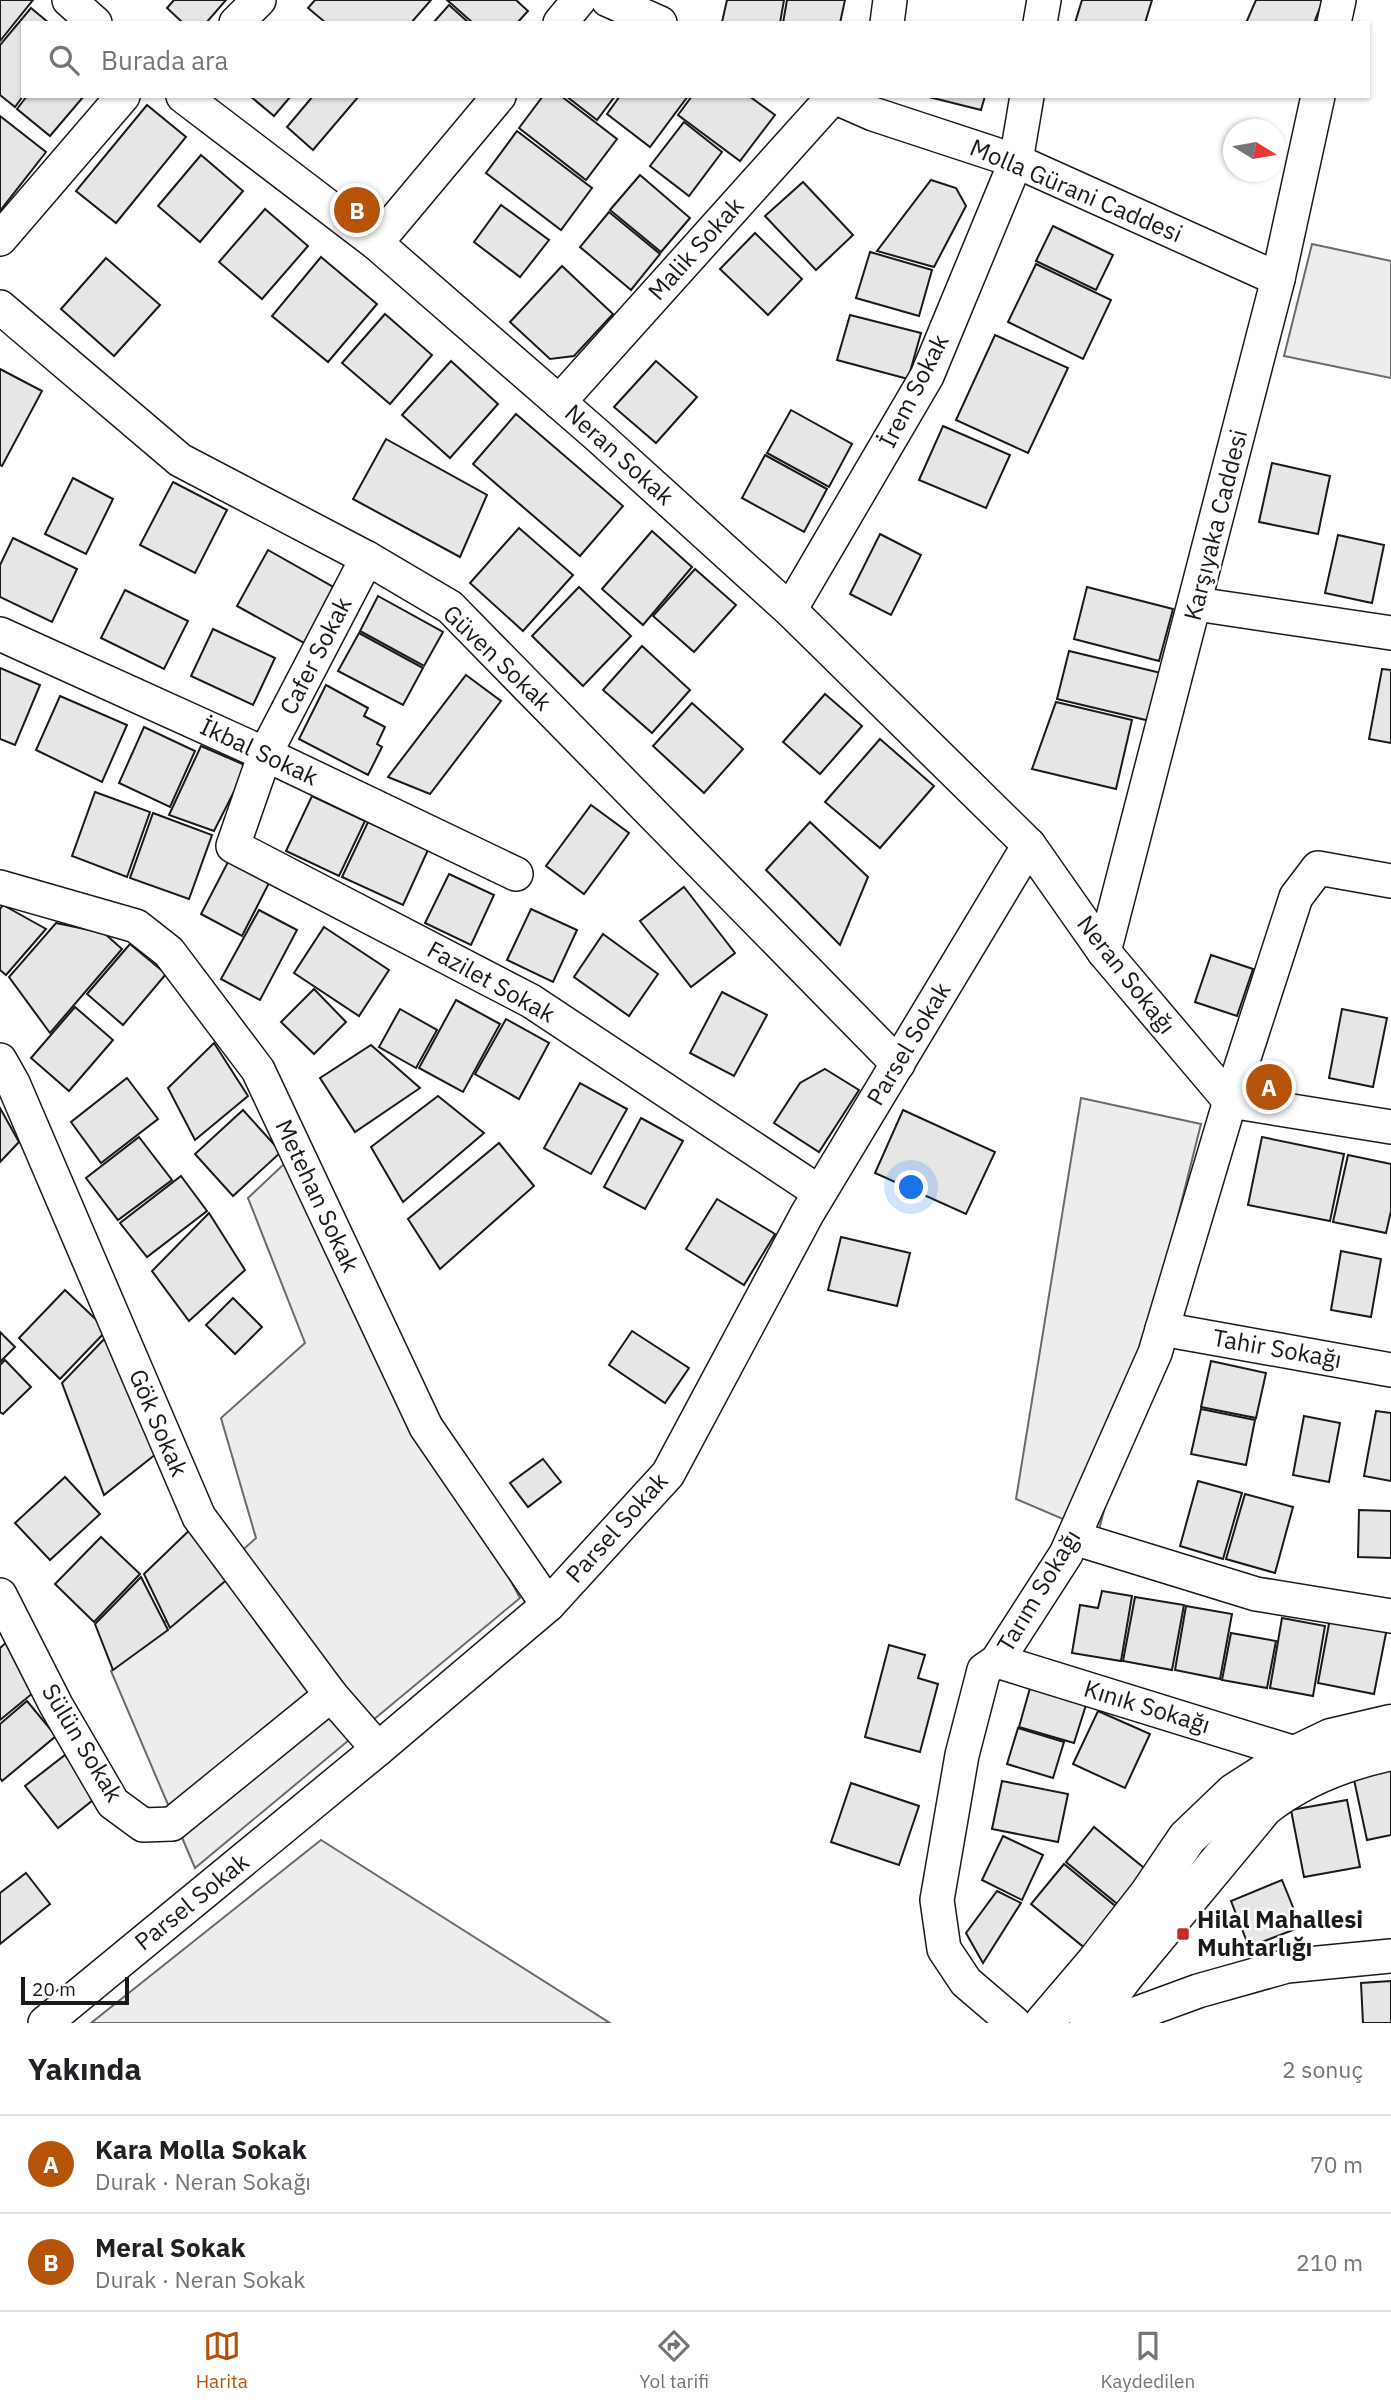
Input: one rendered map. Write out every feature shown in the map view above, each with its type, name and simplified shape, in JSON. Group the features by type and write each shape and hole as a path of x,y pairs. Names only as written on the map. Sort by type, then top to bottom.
{"street":[{"path":"69,0 93,21"},
{"path":"238,21 259,0"},
{"path":"562,21 579,0"},
{"path":"887,21 890,0"},
{"path":"1040,21 1044,0"},
{"path":"1334,21 1339,0"},
{"path":"613,1 656,21"},
{"path":"0,239 120,98"},
{"name":"Neran Sokak","path":"186,98 376,243 559,402 790,610 1029,845"},
{"path":"376,243 497,98"},
{"name":"Malik Sokak","path":"559,402 830,98"},
{"name":"Molla Gürani Caddesi","path":"841,98 874,105 1016,161 1278,279"},
{"name":"İrem Sokak","path":"790,610 927,376 1016,161 1027,98"},
{"name":"Karşıyaka Caddesi","path":"1104,952 1278,279 1318,98"},
{"name":"Güven Sokak","path":"0,307 180,460 367,558 450,607 898,1064"},
{"name":"Cafer Sokak","path":"265,754 367,558"},
{"path":"1196,604 1391,633"},
{"name":"İkbal Sokak","path":"0,634 265,754 516,874"},
{"name":"Fazilet Sokak","path":"265,754 233,846 531,1001 819,1192"},
{"name":"Parsel Sokak","path":"45,2023 548,1605 668,1474 819,1192 1029,845"},
{"name":"Neran Sokağı","path":"1029,845 1104,952 1230,1101"},
{"name":"Tarım Sokağı","path":"1014,2023 966,1982 944,1949 937,1900 962,1755 984,1670 997,1661 1066,1554 1155,1353 1230,1101 1296,897 1318,867 1391,881"},
{"name":"Metehan Sokak","path":"0,887 136,926 169,952 258,1070 426,1427 548,1605"},
{"name":"Gök Sokak","path":"0,1060 13,1083 199,1517 331,1695 378,1749"},
{"path":"1230,1101 1391,1127"},
{"name":"Tahir Sokağı","path":"1163,1329 1391,1370"},
{"path":"1074,1538 1256,1594 1391,1616"},
{"name":"Sülün Sokak","path":"0,1595 56,1705 113,1803 143,1825 172,1824 331,1695"},
{"name":"Kınık Sokağı","path":"997,1661 1298,1754"},
{"path":"1044,2023 1149,1894 1187,1838 1234,1793 1298,1754 1331,1738 1391,1724"},
{"path":"1089,2023 1264,1807 1283,1792 1317,1773 1362,1757 1391,1751"},
{"path":"1111,2023 1198,1991 1287,1966 1391,1956"}],"shaded area":[{"path":"1312,244 1391,261 1391,378 1284,356"},
{"path":"1081,1098 1201,1124 1098,1534 1016,1499"},
{"path":"285,1163 520,1598 195,1868 111,1671 256,1538 221,1418 305,1343 248,1198"},
{"path":"321,1840 610,2023 91,2023"}],"building":[{"path":"0,0 33,0 0,41"},
{"path":"174,0 226,0 208,21 181,21 167,8"},
{"path":"315,0 431,0 413,21 324,21 308,8"},
{"path":"447,0 516,0 528,11 519,21 471,21"},
{"path":"727,0 784,0 780,21 722,21"},
{"path":"787,0 845,0 840,21 783,21"},
{"path":"1082,0 1152,0 1146,21 1076,21"},
{"path":"1256,0 1323,0 1315,21 1247,21"},
{"path":"449,5 467,21 435,21"},
{"path":"31,8 47,21 21,21 22,98 15,107 0,95 0,45"},
{"path":"25,98 82,98 50,136 17,109"},
{"path":"252,98 289,98 274,116"},
{"path":"311,98 357,98 313,150 287,127"},
{"path":"542,98 564,98 617,139 586,180 519,128"},
{"path":"569,98 614,98 597,120"},
{"path":"619,98 687,98 650,147 607,114"},
{"path":"691,98 752,98 775,115 740,161 678,115"},
{"path":"933,98 984,98 981,110"},
{"path":"147,105 186,137 116,223 76,191"},
{"path":"0,116 46,152 0,211"},
{"path":"684,122 722,152 689,196 650,166"},
{"path":"517,131 592,188 561,230 486,173"},
{"path":"201,155 243,191 200,242 158,206"},
{"path":"640,175 690,218 661,252 610,210"},
{"path":"931,180 956,188 966,206 934,267 877,251"},
{"path":"803,182 853,235 816,270 765,216"},
{"path":"501,205 549,240 520,277 474,242"},
{"path":"265,209 308,246 262,299 219,262"},
{"path":"609,212 660,254 631,290 580,247"},
{"path":"1053,226 1113,255 1096,290 1036,261"},
{"path":"755,233 802,279 768,315 720,269"},
{"path":"870,252 932,270 919,316 856,298"},
{"path":"321,257 377,304 328,362 272,316"},
{"path":"106,258 160,305 114,356 61,309"},
{"path":"1036,264 1111,300 1083,359 1008,322"},
{"path":"562,266 613,314 574,356 550,359 510,322"},
{"path":"385,314 432,355 390,404 342,363"},
{"path":"850,315 921,333 908,379 837,360"},
{"path":"995,335 1068,368 1028,453 956,420"},
{"path":"451,361 498,404 450,458 402,415"},
{"path":"656,361 697,397 656,443 614,407"},
{"path":"0,369 42,391 2,466 0,465"},
{"path":"791,410 852,444 829,487 767,453"},
{"path":"516,414 623,506 580,556 473,464"},
{"path":"943,426 1010,455 986,508 919,480"},
{"path":"386,439 487,495 460,557 353,499"},
{"path":"765,455 827,489 804,532 742,498"},
{"path":"1272,463 1330,476 1318,534 1259,522"},
{"path":"73,478 113,499 86,554 45,534"},
{"path":"173,482 227,510 195,573 140,545"},
{"path":"519,528 573,575 523,631 470,583"},
{"path":"652,531 692,567 643,625 602,589"},
{"path":"880,534 921,555 891,615 850,594"},
{"path":"1338,535 1384,545 1372,603 1325,593"},
{"path":"13,538 77,569 52,622 0,597 0,565"},
{"path":"268,550 335,588 304,643 237,606"},
{"path":"695,569 736,605 694,652 653,616"},
{"path":"579,587 631,636 583,686 532,636"},
{"path":"1087,587 1173,609 1159,661 1074,639"},
{"path":"125,590 188,621 164,669 101,638"},
{"path":"378,596 443,632 424,666 360,631"},
{"path":"213,629 275,658 253,705 191,676"},
{"path":"359,633 423,668 403,705 338,671"},
{"path":"642,646 690,690 652,733 603,690"},
{"path":"1069,651 1161,673 1150,721 1057,699"},
{"path":"0,668 40,685 15,745 0,739"},
{"path":"1382,669 1391,670 1391,743 1369,739"},
{"path":"466,675 501,701 430,794 388,777"},
{"path":"326,685 368,708 364,716 385,727 377,744 382,747 368,775 299,739"},
{"path":"825,694 862,726 820,774 783,742"},
{"path":"60,696 127,725 102,782 36,750"},
{"path":"1056,702 1132,720 1116,789 1032,769"},
{"path":"692,703 743,749 704,793 653,746"},
{"path":"144,727 195,751 170,807 119,783"},
{"path":"880,739 934,786 880,848 825,802"},
{"path":"201,746 247,766 214,831 169,815"},
{"path":"95,792 150,812 127,877 72,856"},
{"path":"312,796 365,821 339,876 286,851"},
{"path":"591,805 629,833 584,894 546,866"},
{"path":"153,813 212,835 189,899 130,878"},
{"path":"368,822 428,850 403,905 342,877"},
{"path":"810,822 868,877 840,945 766,870"},
{"path":"228,862 269,883 242,936 201,914"},
{"path":"449,874 494,895 471,945 425,923"},
{"path":"684,887 735,953 691,987 640,921"},
{"path":"3,905 46,929 6,975 0,970 0,909"},
{"path":"531,909 577,930 553,982 507,960"},
{"path":"259,910 297,930 260,1000 221,979"},
{"path":"56,923 104,933 122,949 50,1033 9,977"},
{"path":"324,927 389,970 359,1016 294,973"},
{"path":"603,934 658,974 629,1016 574,977"},
{"path":"130,944 166,974 123,1025 87,994"},
{"path":"1211,955 1253,969 1237,1016 1195,1002"},
{"path":"314,989 346,1022 314,1054 281,1022"},
{"path":"722,992 767,1015 734,1076 690,1053"},
{"path":"456,1000 500,1024 463,1092 419,1068"},
{"path":"75,1007 113,1040 69,1091 31,1058"},
{"path":"400,1009 437,1030 416,1068 379,1047"},
{"path":"1342,1009 1387,1018 1373,1087 1329,1078"},
{"path":"506,1019 549,1043 519,1099 475,1074"},
{"path":"214,1043 248,1096 195,1140 168,1088"},
{"path":"371,1045 420,1088 355,1132 320,1078"},
{"path":"825,1069 859,1090 819,1152 774,1123 800,1083"},
{"path":"127,1078 158,1119 101,1163 71,1122"},
{"path":"580,1083 627,1109 591,1174 544,1148"},
{"path":"438,1096 484,1133 403,1202 371,1147"},
{"path":"0,1108 19,1142 0,1162"},
{"path":"243,1110 281,1152 233,1196 195,1154"},
{"path":"903,1110 995,1152 966,1214 875,1173"},
{"path":"641,1118 683,1141 645,1209 604,1187"},
{"path":"139,1137 172,1180 118,1220 86,1178"},
{"path":"1262,1137 1344,1154 1330,1221 1248,1205"},
{"path":"499,1143 534,1186 440,1269 408,1219"},
{"path":"1348,1155 1391,1164 1391,1211 1386,1233 1333,1222"},
{"path":"181,1176 207,1211 147,1257 120,1223"},
{"path":"717,1199 775,1234 744,1285 686,1249"},
{"path":"209,1213 245,1270 189,1321 152,1271"},
{"path":"841,1237 910,1253 897,1306 828,1290"},
{"path":"1341,1251 1381,1259 1371,1317 1331,1310"},
{"path":"65,1290 107,1330 60,1379 19,1338"},
{"path":"233,1298 262,1327 235,1354 206,1325"},
{"path":"632,1331 689,1368 665,1403 609,1365"},
{"path":"0,1332 15,1347 0,1362"},
{"path":"109,1334 156,1454 104,1495 62,1383"},
{"path":"5,1360 31,1387 3,1414 0,1412 0,1365"},
{"path":"1211,1361 1266,1373 1256,1418 1201,1407"},
{"path":"1201,1409 1255,1420 1246,1465 1191,1454"},
{"path":"1376,1411 1391,1413 1391,1481 1364,1476"},
{"path":"1304,1416 1340,1423 1329,1482 1293,1475"},
{"path":"543,1459 561,1482 528,1507 510,1483"},
{"path":"65,1477 100,1514 50,1560 15,1523"},
{"path":"1198,1481 1242,1493 1223,1559 1180,1546"},
{"path":"1245,1494 1293,1507 1275,1573 1226,1559"},
{"path":"1359,1510 1391,1511 1391,1558 1358,1557"},
{"path":"200,1520 230,1577 170,1628 144,1574"},
{"path":"101,1537 140,1574 94,1622 55,1584"},
{"path":"141,1577 168,1630 113,1670 95,1624"},
{"path":"1102,1591 1132,1596 1121,1661 1072,1653 1080,1605 1098,1608"},
{"path":"1135,1597 1184,1605 1172,1670 1123,1661"},
{"path":"1186,1606 1232,1614 1220,1679 1175,1670"},
{"path":"1331,1613 1388,1623 1374,1694 1318,1683"},
{"path":"1282,1618 1325,1626 1313,1696 1270,1688"},
{"path":"1231,1633 1276,1641 1267,1688 1222,1680"},
{"path":"10,1639 39,1688 0,1720 0,1648"},
{"path":"889,1645 925,1655 918,1678 938,1684 920,1752 865,1737"},
{"path":"1030,1688 1086,1705 1074,1743 1019,1727"},
{"path":"27,1701 56,1736 2,1781 0,1724"},
{"path":"1098,1711 1150,1734 1125,1788 1073,1764"},
{"path":"1018,1728 1064,1742 1053,1778 1007,1764"},
{"path":"65,1755 98,1796 58,1828 25,1786"},
{"path":"1391,1766 1391,1835 1367,1840 1353,1775"},
{"path":"1002,1781 1068,1794 1058,1842 992,1829"},
{"path":"851,1783 919,1806 899,1865 831,1842"},
{"path":"1347,1800 1360,1867 1304,1877 1291,1810"},
{"path":"1094,1827 1149,1872 1121,1907 1066,1862"},
{"path":"1003,1836 1043,1855 1022,1900 982,1880"},
{"path":"1064,1864 1119,1909 1086,1949 1031,1904"},
{"path":"26,1873 50,1904 0,1944 0,1893"},
{"path":"1282,1880 1301,1927 1249,1947 1231,1901"},
{"path":"997,1891 1021,1903 983,1963 966,1933"},
{"path":"1391,1981 1391,2023 1363,2023 1361,1983"}],"place":[{"name":"Meral Sokak","path":"357,210"},
{"name":"Kara Molla Sokak","path":"1269,1087"},
{"name":"Hilal Mahallesi Muhtarlığı","path":"1183,1934"}]}
